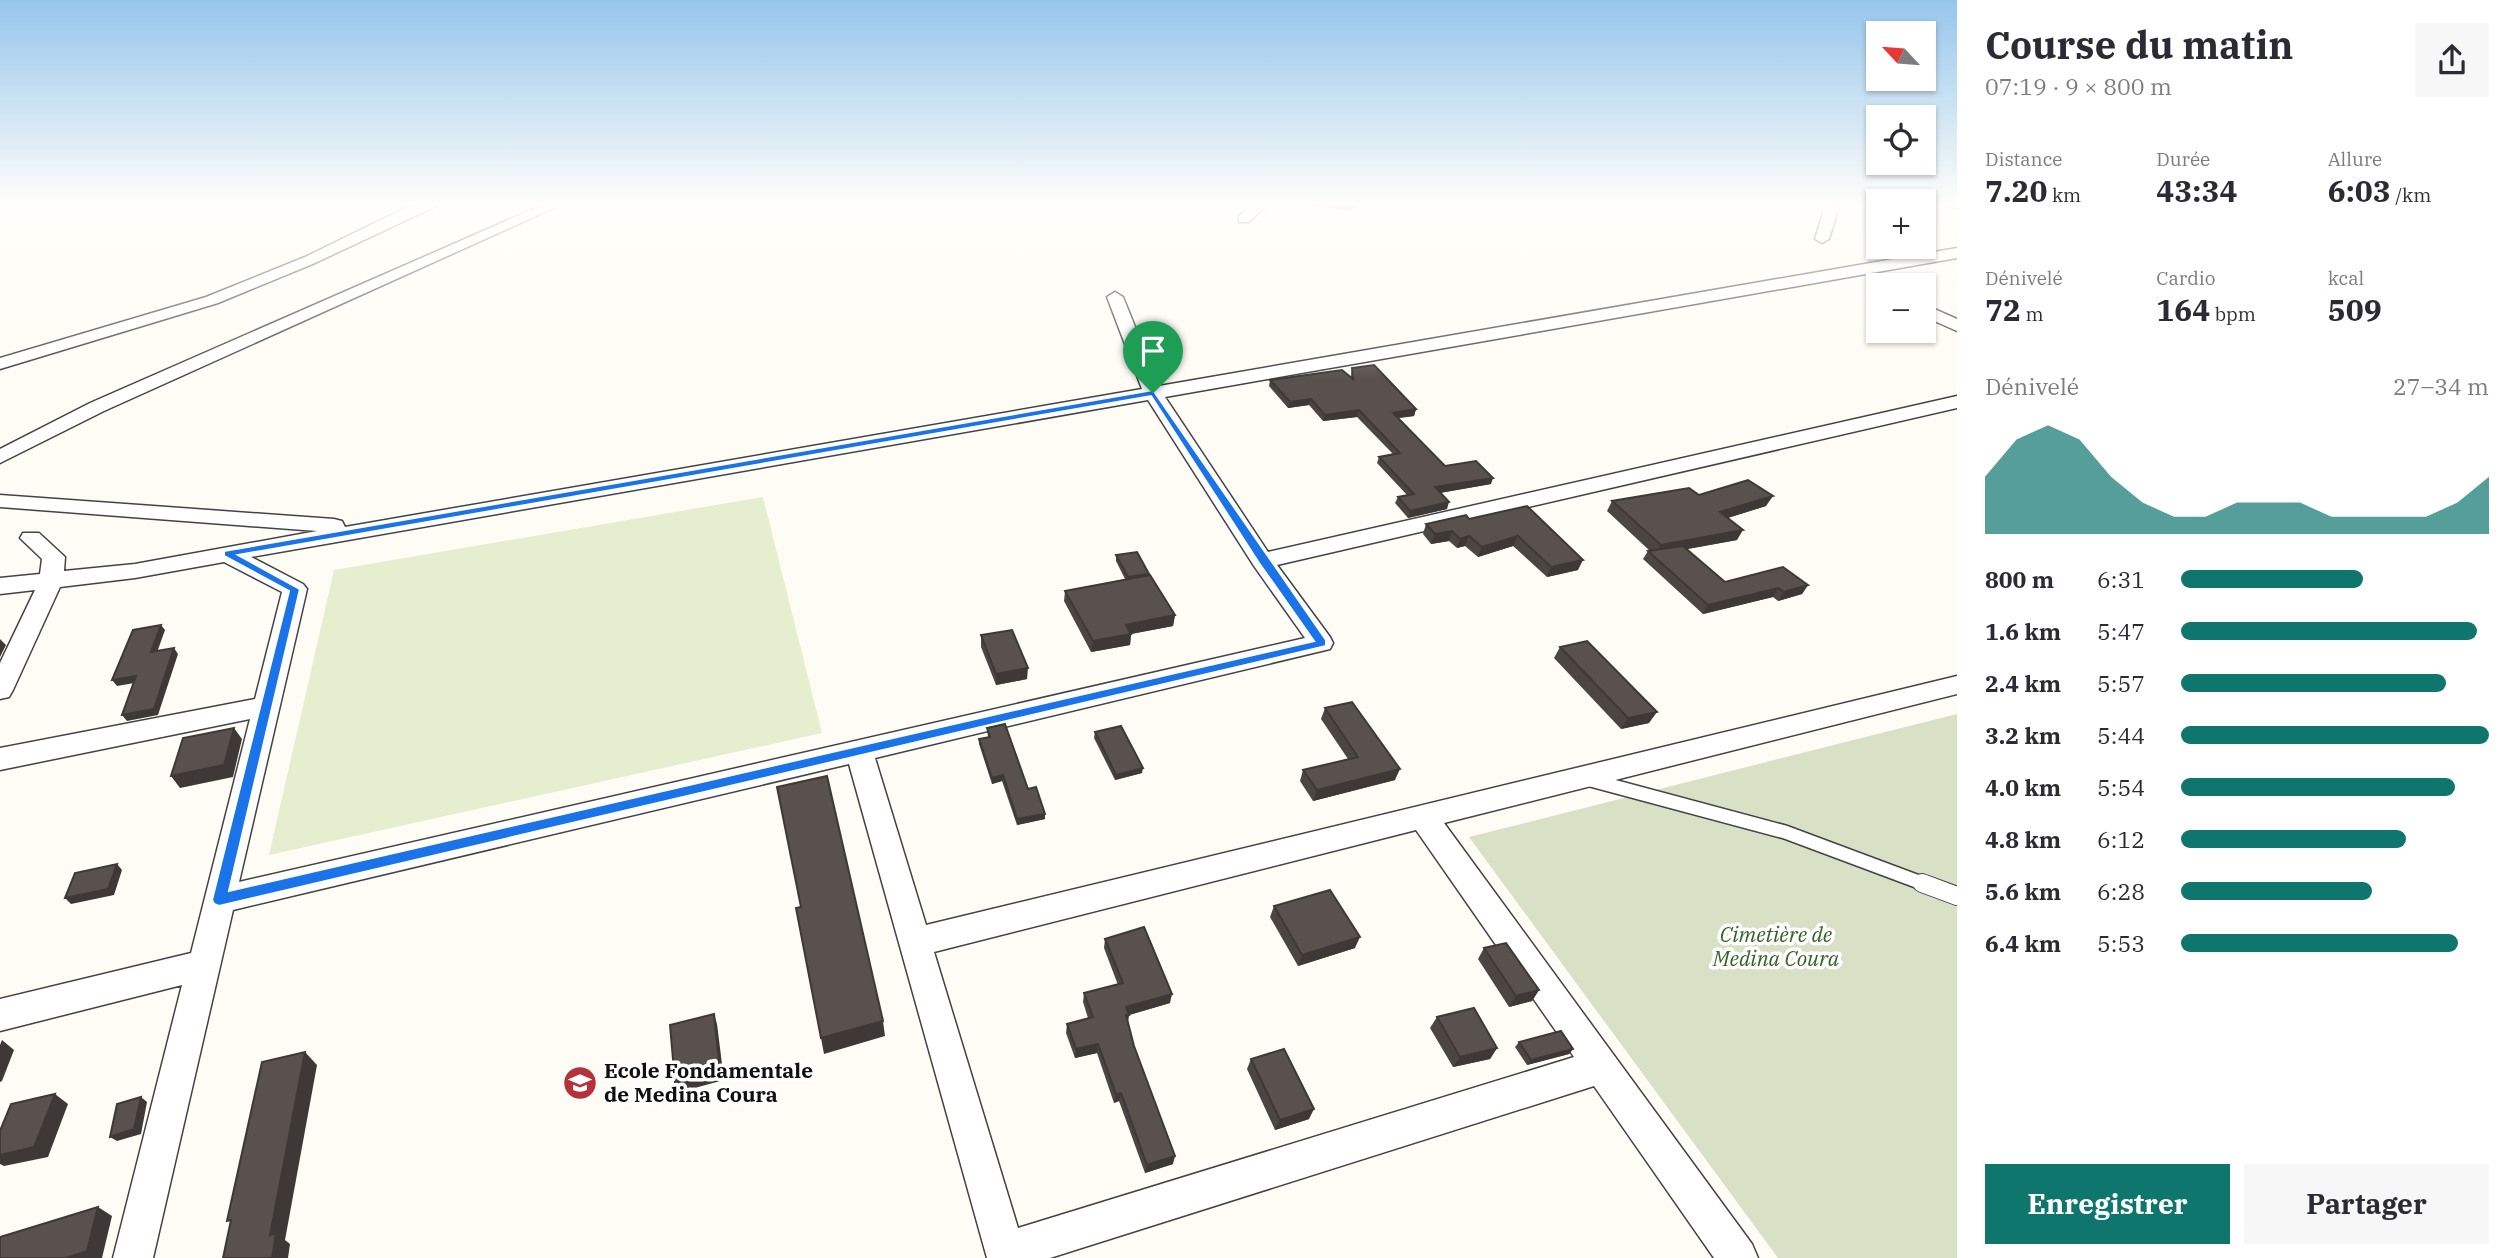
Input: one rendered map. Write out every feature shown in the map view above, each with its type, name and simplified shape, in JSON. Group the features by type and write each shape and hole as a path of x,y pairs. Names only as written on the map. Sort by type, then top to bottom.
{"street":[{"path":"0,364 212,300 300,262"},
{"path":"0,457 97,407 424,262"},
{"path":"0,586 135,571 1908,262"},
{"path":"1850,272 1866,280"},
{"path":"219,900 1321,643 1262,561 1153,393 1115,297"},
{"path":"1936,316 1957,326"},
{"path":"1262,561 1957,402"},
{"path":"0,501 373,528"},
{"path":"0,690 51,580 54,557 31,538"},
{"path":"133,1258 295,589 228,554"},
{"path":"915,942 1957,685"},
{"path":"0,759 267,706"},
{"path":"859,751 1007,1255 1601,1066"},
{"path":"1422,816 1738,1258"},
{"path":"0,1015 204,965"}],"lane":[{"path":"1580,777 1785,832 1957,896"}],"green space":[{"path":"763,497 822,733 269,855 334,570"},
{"name":"Cimetière de Medina Coura","path":"1957,714 1957,1258 1778,1258 1469,837"}],"building":[{"path":"1374,365 1416,409 1393,413 1445,466 1476,461 1493,478 1435,487 1449,502 1410,511 1398,497 1414,494 1379,457 1400,453 1359,410 1325,415 1311,399 1290,402 1270,380 1342,370 1353,379 1352,368"},
{"path":"1748,480 1773,496 1720,512 1743,530 1661,545 1612,501 1689,488 1699,495"},
{"path":"1527,506 1583,560 1551,567 1518,536 1482,547 1469,536 1460,539 1452,531 1435,534 1426,524 1466,515 1469,519"},
{"path":"1683,546 1725,582 1783,567 1808,585 1784,592 1778,588 1708,605 1648,551"},
{"path":"1137,552 1149,574 1128,577 1116,555"},
{"path":"1150,575 1175,615 1126,625 1131,634 1093,641 1065,591"},
{"path":"161,625 151,652 174,648 154,709 122,715 136,676 112,680 133,630"},
{"path":"1012,630 1028,668 996,674 981,635"},
{"path":"1587,641 1657,712 1628,718 1560,647"},
{"path":"1352,702 1400,769 1317,790 1303,770 1358,757 1325,708"},
{"path":"1005,724 1028,789 1036,787 1045,814 1017,819 1003,775 992,778 979,739 990,737 987,728"},
{"path":"1121,726 1143,768 1116,775 1095,732"},
{"path":"234,728 224,765 171,776 183,738"},
{"path":"827,776 883,1021 821,1038 796,908 801,907 777,787"},
{"path":"117,864 108,889 65,898 75,873"},
{"path":"1330,890 1360,937 1302,955 1274,906"},
{"path":"1144,927 1172,994 1126,1007 1129,1015 1126,1015 1134,1046 1175,1156 1147,1165 1121,1093 1116,1094 1098,1044 1076,1049 1067,1024 1093,1017 1084,993 1123,983 1105,939"},
{"path":"1506,943 1539,990 1516,996 1484,948"},
{"path":"1474,1008 1497,1048 1460,1057 1437,1017"},
{"path":"714,1014 720,1070 675,1082 670,1025"},
{"path":"1561,1031 1573,1049 1531,1060 1519,1042"},
{"path":"1284,1049 1314,1109 1280,1120 1251,1059"},
{"path":"305,1052 270,1235 276,1233 272,1258 223,1258 231,1220 227,1221 262,1062"},
{"path":"55,1094 34,1147 0,1155 0,1131 11,1104"},
{"path":"141,1097 134,1129 110,1137 117,1104"},
{"path":"98,1207 87,1251 66,1258 0,1258 0,1237"}],"place":[{"name":"Ecole Fondamentale de Medina Coura","path":"580,1083"}],"route":[{"path":"1153,393 1262,561 1321,643 219,900 295,589 228,554 1153,393"}]}
